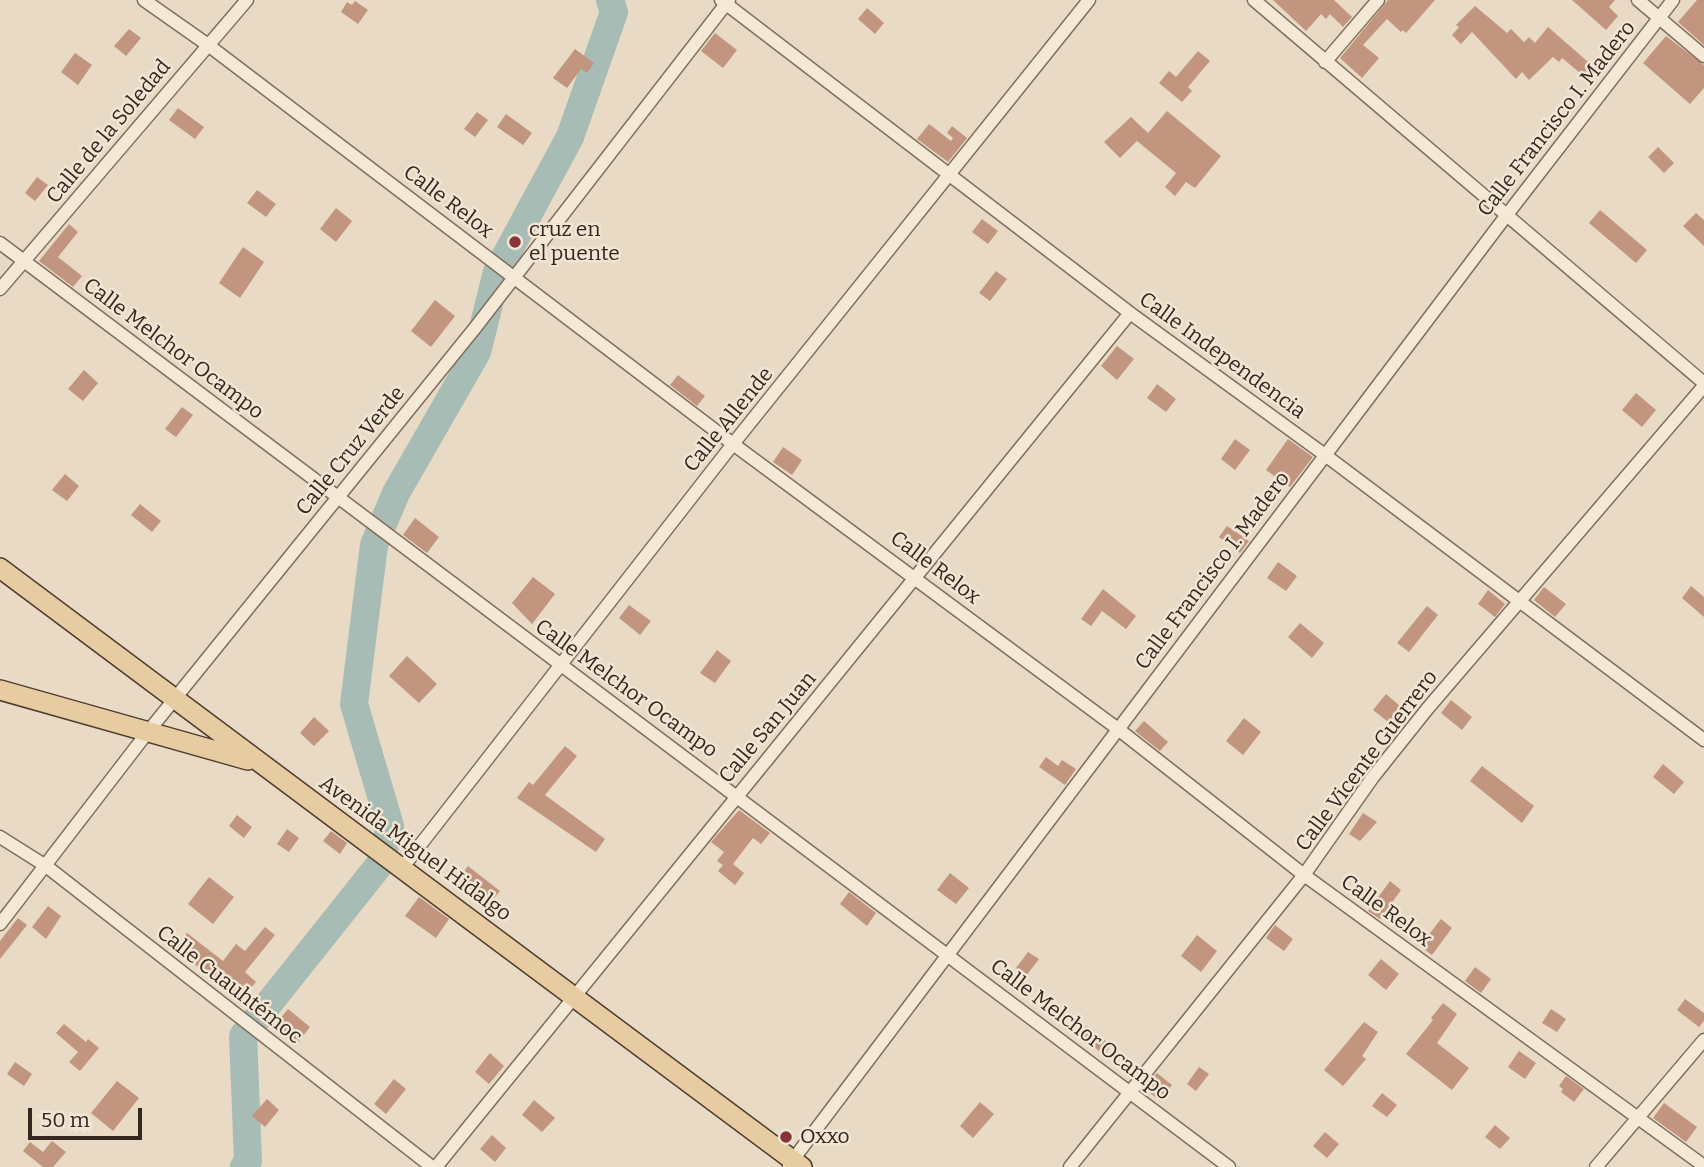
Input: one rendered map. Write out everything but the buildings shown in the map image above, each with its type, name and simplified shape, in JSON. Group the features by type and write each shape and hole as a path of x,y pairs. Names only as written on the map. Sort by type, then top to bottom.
{"main road":[{"name":"Avenida Miguel Hidalgo","path":"0,568 256,762 398,863 794,1165"},
{"path":"0,690 256,762"}],"street":[{"name":"Calle Relox","path":"144,0 487,255 733,444 918,578 1118,729 1304,875 1704,1166"},
{"name":"Calle de la Soledad","path":"0,289 247,0"},
{"name":"Calle Allende","path":"398,863 1089,0"},
{"path":"1254,0 1704,385"},
{"path":"1325,62 1378,0"},
{"path":"1638,0 1704,56"},
{"name":"Calle Francisco I. Madero","path":"794,1165 1118,729 1673,0"},
{"name":"Calle Independencia","path":"725,1 1130,313 1325,455 1704,740"},
{"name":"Calle Cruz Verde","path":"0,924 174,699 475,328 725,1"},
{"name":"Calle Melchor Ocampo","path":"0,243 390,538 738,795 1229,1167"},
{"name":"Calle San Juan","path":"434,1167 918,578 1130,313"},
{"name":"Calle Vicente Guerrero","path":"1070,1167 1304,875 1373,777 1704,385"},
{"name":"Calle Cuauhtémoc","path":"0,836 47,866 236,1016 434,1167"},
{"path":"1595,1167 1704,1040"}],"waterway":[{"path":"244,1167 248,1161 243,1036 380,864 390,826 354,704 374,545 396,493 477,352 497,272 570,137 614,12 610,0"}],"place":[{"name":"cruz en el puente","path":"515,242"},
{"name":"Oxxo","path":"786,1137"}]}
